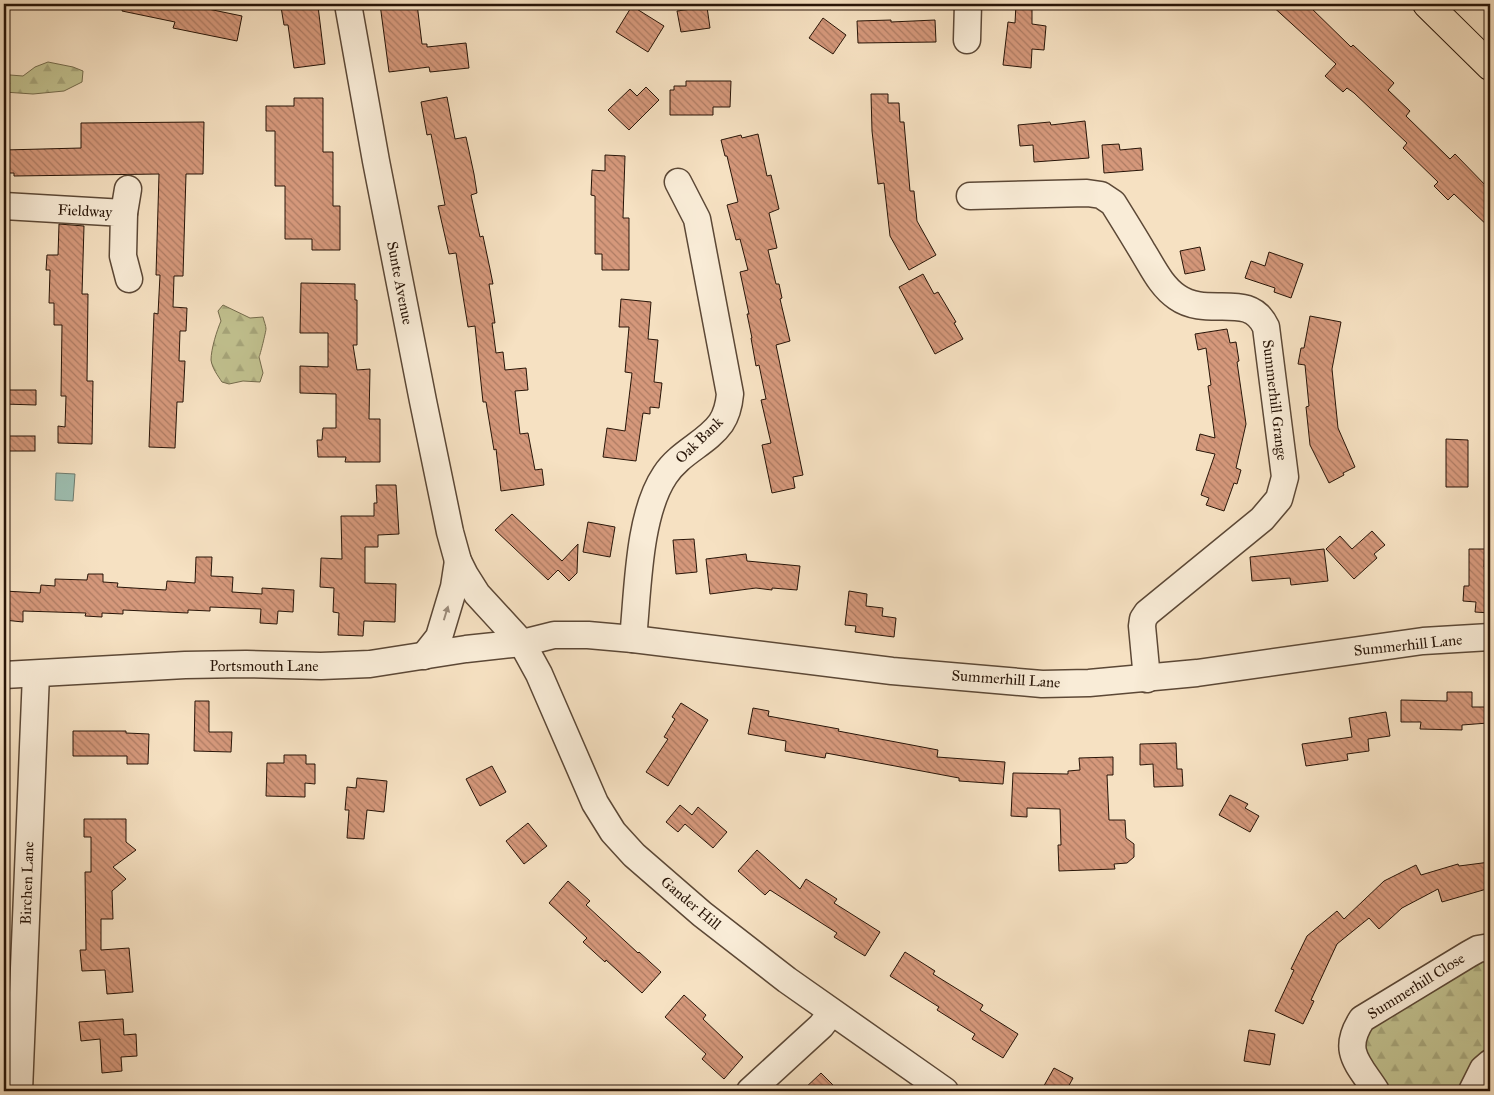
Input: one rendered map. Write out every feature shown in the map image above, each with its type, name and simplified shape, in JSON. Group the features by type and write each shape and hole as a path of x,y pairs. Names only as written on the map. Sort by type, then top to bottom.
{"main road":[{"path":"1427,4 1490,66"}],"street":[{"name":"Sunte Avenue","path":"348,4 371,134 450,532 458,561 477,594 522,643"},
{"path":"967,40 968,4"},
{"name":"Oak Bank","path":"633,639 643,538 654,495 665,475 680,457 707,437 720,424 727,411 730,394 697,218 678,182"},
{"name":"Summerhill Grange","path":"970,196 1088,193 1101,195 1113,203 1162,283 1178,298 1194,305 1246,308 1262,319 1266,327 1285,477 1278,499 1262,518 1143,618 1142,626 1147,679"},
{"name":"Fieldway","path":"4,206 126,201 126,268"},
{"name":"Sunte Avenue","path":"424,656 439,637 454,587 458,561"},
{"name":"Summerhill Lane","path":"522,643 554,635 588,635 892,671 1042,684 1147,679 1423,641 1490,637"},
{"name":"Portsmouth Lane","path":"4,675 185,665 321,666 370,664 522,643"},
{"name":"Gander Hill","path":"522,643 542,681 595,803 613,832 634,855 702,914 832,1013 945,1091"},
{"name":"Birchen Lane","path":"19,1091 15,908 36,674"},
{"name":"Summerhill Close","path":"1376,1091 1355,1059 1351,1045 1354,1032 1362,1019 1468,954 1478,949 1490,947"},
{"path":"750,1091 821,1026 832,1013"},
{"path":"1472,1091 1483,1069 1490,1063"}],"green space":[{"path":"48,62 83,71 82,82 64,91 33,94 4,92 4,72 10,75 23,76 35,67"},
{"path":"223,305 250,318 263,317 266,329 259,357 263,373 260,382 243,381 229,384 222,382 214,369 211,356 214,340 221,321 218,311"},
{"path":"1490,952 1490,1055 1461,1091 1385,1091 1360,1040 1363,1029"}],"shaded area":[{"path":"56,473 75,474 73,501 55,500"}],"building":[{"path":"123,4 184,4 242,16 237,41 173,28 175,22 122,11"},
{"path":"307,4 307,7 318,6 325,64 294,68 288,25 284,25 281,7"},
{"path":"380,4 417,4 422,44 427,44 427,47 466,43 469,68 430,72 429,67 389,72"},
{"path":"1016,4 1032,4 1032,24 1046,26 1044,50 1032,49 1031,68 1003,65 1008,22 1015,23"},
{"path":"1270,4 1307,4 1351,47 1353,45 1394,83 1388,90 1410,111 1406,116 1450,159 1455,154 1490,190 1490,228 1454,194 1448,200 1434,186 1438,182 1403,148 1407,143 1354,93 1347,88 1343,92 1325,76 1336,64"},
{"path":"632,6 664,26 648,52 616,32"},
{"path":"707,7 710,28 681,32 677,11"},
{"path":"823,18 846,35 833,54 809,38"},
{"path":"891,20 891,22 935,20 936,42 858,43 857,21"},
{"path":"686,81 731,81 730,107 713,107 713,115 670,115 670,90 674,90 674,86 686,86"},
{"path":"646,87 659,100 629,130 608,110 630,89 637,96"},
{"path":"871,94 888,94 888,103 899,103 900,122 904,122 910,191 914,191 917,221 936,255 909,270 890,236 884,183 878,184 872,131"},
{"path":"447,97 455,139 466,137 474,174 477,193 471,195 480,237 483,236 493,284 489,284 495,323 492,323 496,353 503,352 505,370 526,368 528,390 515,391 520,434 528,433 535,470 542,469 544,485 501,491 496,449 494,450 486,402 483,402 475,326 468,327 456,253 449,254 438,206 445,205 431,134 427,135 421,102"},
{"path":"294,98 323,98 323,152 333,152 333,206 340,206 340,250 312,250 312,239 285,239 285,186 275,186 275,131 266,131 266,106 294,106"},
{"path":"1085,121 1089,158 1034,162 1033,145 1020,146 1018,125 1050,122 1051,125"},
{"path":"204,122 203,174 186,174 183,276 174,276 173,307 187,308 186,331 180,331 179,361 185,361 183,402 177,402 175,448 149,447 154,313 158,314 160,275 156,275 159,174 14,176 14,173 4,173 4,150 81,148 81,123"},
{"path":"758,134 767,176 771,175 779,209 769,213 777,248 768,250 776,284 779,284 782,298 780,299 790,341 776,345 803,475 793,477 795,488 772,493 762,445 771,443 761,400 766,399 759,365 756,366 747,314 749,314 740,272 748,270 740,239 736,240 727,205 738,202 727,156 725,156 721,140 741,135 742,138"},
{"path":"1119,144 1120,150 1141,148 1143,170 1104,173 1102,145"},
{"path":"605,155 625,156 623,218 629,218 629,270 602,270 602,254 595,254 595,196 591,195 592,170 605,171"},
{"path":"59,224 84,226 82,294 88,294 87,381 93,381 92,444 58,443 58,426 65,427 66,396 61,396 62,325 54,325 54,303 49,303 50,270 46,270 47,255 58,255"},
{"path":"1200,247 1205,270 1185,274 1180,251"},
{"path":"1269,252 1303,264 1291,298 1274,292 1275,288 1245,278 1251,261 1265,266"},
{"path":"923,274 934,294 938,292 956,322 954,323 963,339 935,354 899,287"},
{"path":"301,283 355,284 357,345 353,345 357,370 370,369 369,419 380,419 380,462 345,462 346,457 318,457 317,440 322,440 323,428 336,428 336,394 300,393 300,366 328,367 328,333 300,333"},
{"path":"621,299 651,302 648,339 658,340 654,382 662,383 659,408 650,407 650,414 643,413 636,461 603,457 607,428 625,431 632,373 625,372 629,327 619,327"},
{"path":"1310,316 1341,322 1332,369 1338,428 1355,467 1329,483 1310,445 1306,407 1309,406 1305,365 1298,364 1301,348 1304,348"},
{"path":"1227,329 1230,343 1236,342 1246,424 1236,468 1241,470 1237,484 1234,483 1224,511 1206,505 1209,498 1201,495 1215,454 1196,450 1200,434 1215,438 1208,386 1211,385 1206,348 1198,350 1195,334"},
{"path":"4,390 36,390 36,405 4,404"},
{"path":"4,436 35,436 35,451 4,451"},
{"path":"1446,439 1468,440 1468,487 1446,487"},
{"path":"376,485 396,485 399,534 378,535 378,547 365,547 365,583 396,584 395,622 364,621 363,636 338,635 339,613 333,612 334,588 320,587 321,558 342,559 341,516 374,516 374,503 377,503"},
{"path":"512,514 562,561 578,544 577,573 569,581 558,570 548,580 495,530"},
{"path":"588,522 615,527 610,557 583,552"},
{"path":"1372,531 1385,545 1374,554 1377,558 1354,579 1326,549 1340,536 1352,549"},
{"path":"694,539 697,572 676,574 673,540"},
{"path":"1324,549 1328,581 1291,585 1290,578 1252,581 1250,557"},
{"path":"1469,549 1485,549 1484,567 1490,567 1490,613 1475,612 1476,602 1463,601 1464,586 1469,586"},
{"path":"746,554 747,561 800,566 797,590 756,588 710,594 706,559"},
{"path":"196,557 212,557 211,576 233,577 232,592 262,594 262,588 294,590 293,612 278,611 277,624 260,623 261,609 210,607 210,611 188,610 188,613 123,610 123,614 102,613 102,617 85,616 86,613 23,611 23,622 4,620 4,591 40,593 41,585 55,586 55,579 87,580 88,574 103,574 103,582 118,583 117,587 166,590 167,581 195,583"},
{"path":"849,591 867,594 866,606 883,608 882,616 896,618 894,637 855,632 856,626 845,625"},
{"path":"1447,692 1472,692 1472,707 1488,707 1488,723 1462,725 1462,730 1420,729 1421,722 1401,722 1401,700 1447,701"},
{"path":"195,701 209,701 209,732 232,732 231,752 194,751"},
{"path":"681,703 708,720 668,786 646,772 668,739 664,737 675,719 672,717"},
{"path":"753,708 769,711 768,716 938,750 937,757 1005,762 1003,784 959,781 959,778 826,753 825,758 785,751 786,741 748,734"},
{"path":"1386,712 1390,736 1368,739 1369,751 1347,754 1348,760 1306,766 1302,744 1352,737 1349,718"},
{"path":"73,731 126,731 126,733 149,734 148,764 127,764 127,756 73,756"},
{"path":"1176,743 1177,769 1182,769 1183,786 1154,787 1153,764 1140,765 1140,744"},
{"path":"284,755 306,755 306,764 315,764 315,784 305,783 305,797 266,796 267,763 284,763"},
{"path":"1113,757 1113,775 1107,775 1109,820 1125,820 1126,838 1134,844 1134,857 1127,863 1114,864 1115,869 1059,871 1058,845 1061,845 1060,809 1027,808 1027,817 1011,816 1013,773 1068,774 1068,771 1080,770 1079,758"},
{"path":"492,766 506,792 480,806 466,779"},
{"path":"357,778 387,781 384,812 367,810 364,839 347,838 349,810 345,810 347,787 356,788"},
{"path":"1230,795 1248,804 1245,808 1259,816 1250,832 1219,815"},
{"path":"680,805 692,815 698,807 727,832 713,848 685,824 678,832 666,822"},
{"path":"84,819 126,819 126,842 136,850 113,867 126,879 112,891 113,919 101,919 101,950 129,948 133,992 107,994 105,970 82,971 80,950 86,950 85,872 91,872 91,837 84,837"},
{"path":"528,823 547,846 524,864 506,841"},
{"path":"757,850 800,889 806,879 837,899 834,903 880,932 865,956 834,937 837,933 770,890 765,895 738,871"},
{"path":"1490,862 1490,888 1442,902 1438,889 1402,908 1379,929 1369,918 1337,944 1311,1000 1314,1001 1303,1024 1275,1011 1294,970 1291,969 1307,936 1337,911 1344,919 1384,881 1416,865 1421,875 1458,864 1459,866"},
{"path":"568,881 590,901 586,905 661,972 642,993 583,942 587,938 549,903"},
{"path":"905,952 935,971 933,974 983,1005 980,1010 1018,1034 1003,1058 972,1039 975,1034 937,1010 939,1007 890,976"},
{"path":"684,995 706,1015 703,1019 743,1057 724,1079 702,1059 706,1054 665,1017"},
{"path":"123,1019 124,1035 136,1034 137,1056 121,1057 122,1071 102,1073 100,1039 81,1041 79,1022"},
{"path":"1249,1030 1275,1034 1270,1065 1244,1061"},
{"path":"1054,1068 1073,1078 1066,1091 1041,1091"},
{"path":"821,1073 839,1091 802,1091"}]}
